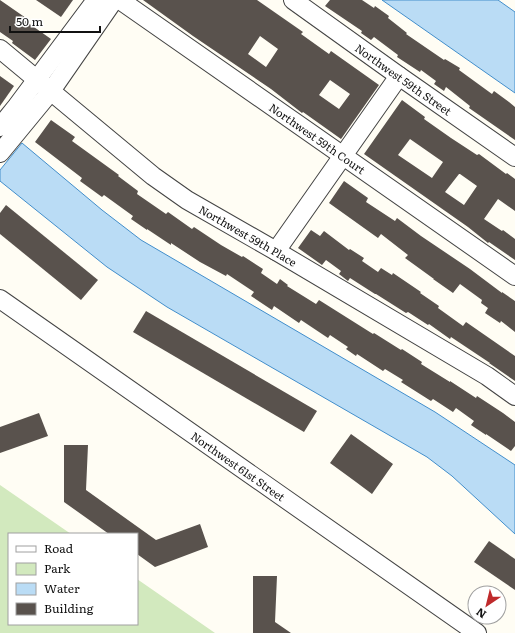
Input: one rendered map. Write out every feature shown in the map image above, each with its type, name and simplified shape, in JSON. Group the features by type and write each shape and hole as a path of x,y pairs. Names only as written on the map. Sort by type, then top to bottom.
{"street":[{"path":"0,153 96,0"},
{"path":"0,127 17,106 44,85 114,0"},
{"name":"Northwest 59th Court","path":"120,0 515,276"},
{"name":"Northwest 59th Street","path":"293,0 515,157"},
{"name":"Northwest 59th Place","path":"0,49 153,176 187,200 487,376 515,396"},
{"path":"276,251 399,76"},
{"name":"Northwest 61st Street","path":"0,300 477,633"}],"green space":[{"path":"0,485 70,533 8,533 8,625 138,625 138,580 215,633 0,633"}],"water":[{"path":"382,0 498,0 515,12 515,93"},
{"path":"22,143 102,210 141,240 435,412 515,465 515,534 452,476 427,457 167,307 107,267 0,181 0,170"}],"building":[{"path":"0,0 26,18 24,20 51,39 35,60 0,32"},
{"path":"36,0 73,0 61,17"},
{"path":"143,0 257,0 303,32 301,34 329,54 331,51 379,85 341,139","holes":["260,36 278,49 266,67 248,54","330,80 350,94 339,109 319,95"]},
{"path":"330,0 362,0 374,8 375,6 389,16 388,18 407,33 406,34 444,60 445,59 460,68 459,70 492,94 494,91 509,102 515,107 515,140 469,108 470,106 446,87 444,91 434,84 436,81 421,70 420,72 397,57 398,55 374,37 371,40 361,33 362,31 325,6"},
{"path":"0,76 14,86 0,106"},
{"path":"402,100 425,117 424,119 451,138 477,155 479,154 506,174 507,173 515,179 515,211 498,199 484,219 515,239 515,260 489,242 488,243 468,227 364,154","holes":["410,139 443,162 432,178 398,155","459,174 477,186 464,205 445,192"]},
{"path":"51,120 75,137 72,141 119,175 118,176 138,191 137,194 166,214 168,212 192,229 194,227 221,245 242,257 243,256 263,269 261,273 277,284 280,279 288,285 287,286 316,304 319,300 373,334 374,333 401,350 402,349 422,362 421,364 476,398 477,396 503,413 515,422 515,446 511,451 471,425 474,421 456,408 453,412 433,399 431,401 401,382 403,380 385,369 383,371 357,354 356,356 346,349 348,347 330,335 328,338 301,320 299,323 274,306 272,310 251,296 254,292 227,274 226,276 200,262 131,219 133,216 104,195 102,197 80,181 82,178 35,142"},
{"path":"344,181 368,198 366,202 395,221 397,218 515,301 515,332 501,321 500,323 485,313 488,308 481,303 482,300 460,284 453,293 405,258 408,255 381,234 378,238 329,203"},
{"path":"6,205 98,280 81,300 0,234 0,213"},
{"path":"311,230 320,236 324,231 349,250 350,249 364,258 362,261 378,272 381,268 392,275 393,273 421,292 420,293 439,306 438,308 463,326 466,322 515,356 515,381 451,337 450,339 429,324 428,325 408,312 406,313 350,278 348,281 339,274 341,271 326,260 322,265 298,248"},
{"path":"146,311 317,411 304,432 133,332"},
{"path":"39,413 48,436 0,453 0,427"},
{"path":"351,434 393,464 372,494 330,463"},
{"path":"64,445 88,445 86,490 156,540 200,524 208,547 155,567 138,555 138,533 108,533 64,502"},
{"path":"489,541 515,559 515,590 474,562"},
{"path":"253,576 277,576 275,622 291,633 253,633"}]}
